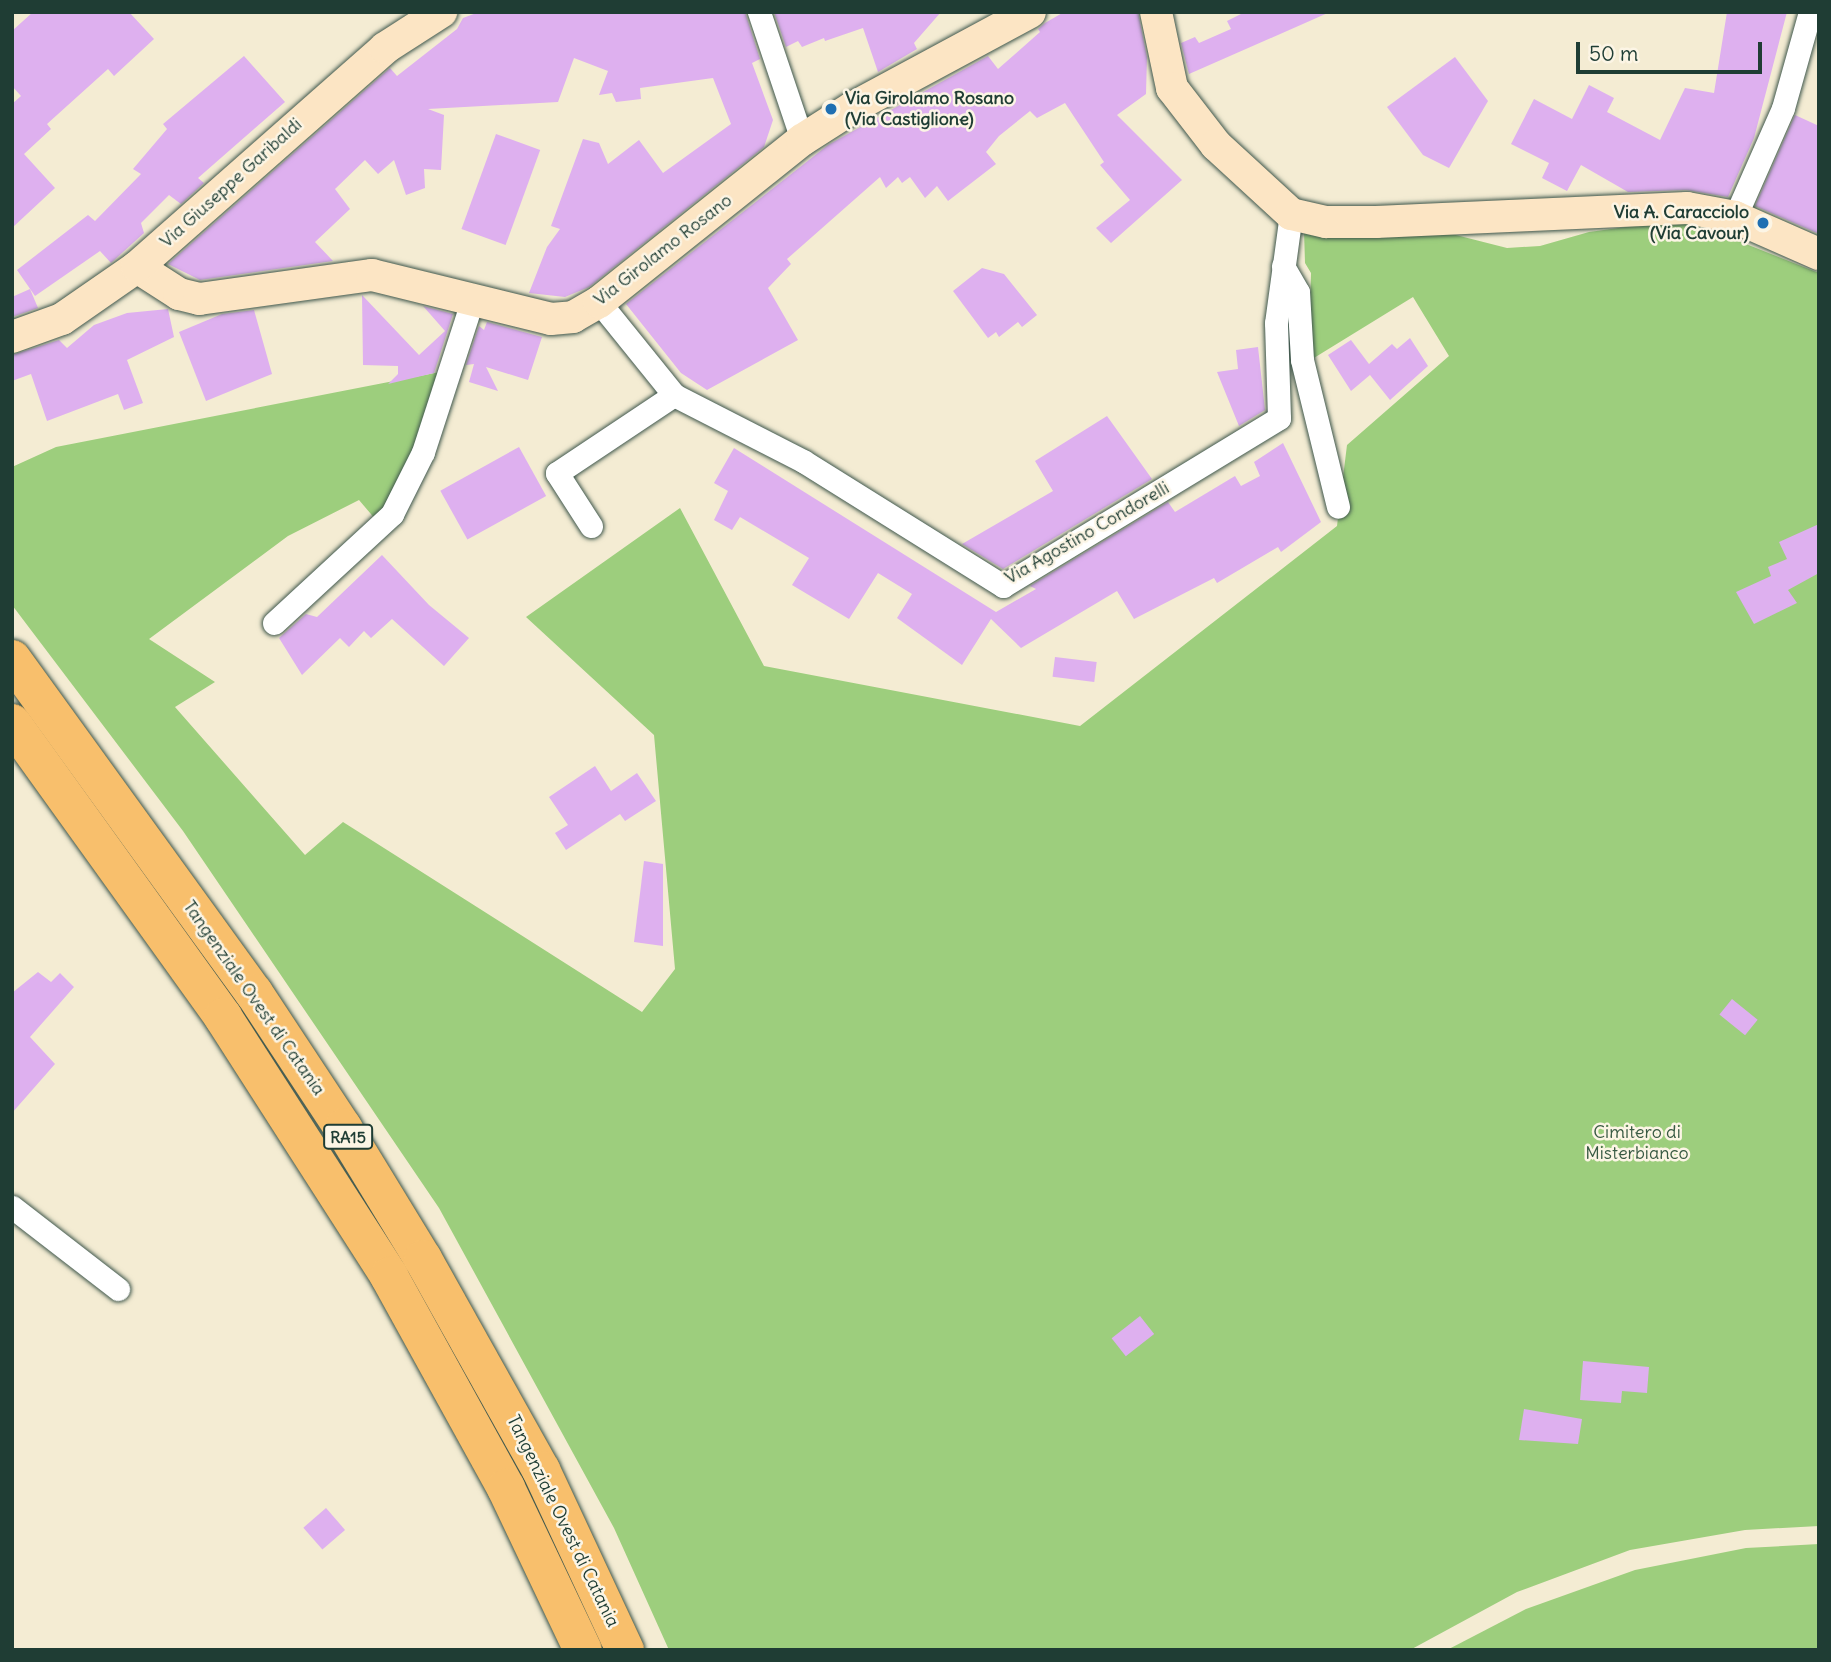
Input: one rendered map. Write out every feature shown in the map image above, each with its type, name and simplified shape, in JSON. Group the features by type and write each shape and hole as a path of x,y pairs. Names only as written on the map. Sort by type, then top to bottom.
{"highway":[{"name":"Tangenziale Ovest di Catania","path":"12,659 254,993 343,1128 423,1259 541,1469 625,1650"},
{"name":"Tangenziale Ovest di Catania","path":"12,723 223,1017 382,1264 506,1488 583,1650"}],"main road":[{"name":"Via Giuseppe Garibaldi","path":"12,337 62,319 136,267 385,48 441,12"},
{"name":"Via Girolamo Rosano","path":"136,267 179,294 199,299 372,275 551,319 573,317 599,302 802,140 852,108 1030,12"},
{"path":"1156,12 1172,88 1216,145 1291,214 1326,222 1376,222 1687,208 1735,218 1819,254"}],"street":[{"path":"758,12 802,140"},
{"path":"1735,218 1783,108 1810,12"},
{"name":"Via Agostino Condorelli","path":"599,302 674,395 803,461 1003,586 1279,418 1276,323 1291,214"},
{"path":"1283,266 1298,292 1302,360 1338,507"},
{"path":"274,623 392,514 423,452 473,298"},
{"path":"591,526 556,473 674,395"},
{"path":"12,1207 118,1289"}],"green space":[{"name":"Cimitero di Misterbianco","path":"1693,223 1819,273 1819,1526 1745,1530 1630,1550 1517,1592 1410,1650 669,1650 614,1528 439,1208 183,831 12,605 12,467 56,447 440,372 413,454 376,520 359,500 288,536 149,639 215,682 175,707 305,855 343,822 642,1012 675,969 654,735 526,617 680,508 764,666 1080,726 1337,526 1347,445 1449,356 1413,297 1309,361 1311,273 1305,263 1304,231 1448,233 1507,248 1540,246 1589,232 1648,224"},
{"path":"1819,1544 1819,1650 1447,1650 1526,1609 1635,1570 1746,1548"}],"building":[{"path":"33,12 129,12 154,39 114,76 108,69 47,124 51,129 24,154 55,188 12,228 12,104 21,96 12,86 12,31"},
{"path":"479,12 745,12 760,59 752,63 773,120 764,147 589,287 565,297 529,293 547,247 560,229 551,226 583,139 599,143 608,164 639,140 663,173 731,124 713,78 640,88 641,99 616,102 612,93 599,95 608,71 574,58 558,102 428,109 444,115 441,170 424,169 425,188 406,195 394,160 378,174 365,160 335,189 350,209 315,242 333,261 200,280 168,264 390,68 397,76 457,29 463,18"},
{"path":"774,12 941,12 914,43 917,49 878,72 863,28 802,47 798,41 786,47"},
{"path":"1064,12 1138,12 1147,57 1146,94 1117,115 1182,180 1111,243 1096,228 1130,200 1100,165 1104,162 1065,103 1037,118 1030,111 999,136 986,152 996,164 948,201 937,186 925,198 910,177 902,183 898,177 886,188 880,177 787,259 791,264 768,288 798,340 707,390 681,373 626,304 828,145 988,56 998,69 1040,32 1038,29"},
{"path":"1245,12 1330,12 1189,74 1181,43 1195,37 1199,43 1231,29 1227,21"},
{"path":"1727,12 1787,12 1754,138 1728,197 1686,190 1628,192 1581,165 1567,191 1542,178 1549,163 1511,144 1534,99 1572,119 1589,85 1614,98 1607,112 1660,140 1685,88 1714,93"},
{"path":"244,56 285,102 198,178 204,183 181,204 169,195 141,223 144,233 111,263 100,251 35,296 17,270 88,215 95,221 141,174 133,169 167,129 163,124"},
{"path":"1455,57 1488,101 1449,168 1423,155 1387,107"},
{"path":"1795,115 1819,126 1819,234 1755,206"},
{"path":"496,134 540,150 506,245 461,229"},
{"path":"982,268 1004,274 1037,315 1022,327 1018,322 999,337 996,332 988,338 953,291"},
{"path":"30,289 38,308 12,317 12,297"},
{"path":"362,295 419,355 445,331 423,306 453,314 434,373 388,384 398,374 398,366 363,365"},
{"path":"168,309 174,337 127,360 143,403 124,410 118,394 47,421 31,374 12,381 12,355 59,340 67,348 94,325 127,313"},
{"path":"254,310 272,374 206,401 179,332 222,314"},
{"path":"487,322 542,337 528,380 486,367 498,391 469,382 474,364 466,365 479,326 484,330"},
{"path":"1410,338 1428,366 1390,400 1370,375 1351,391 1328,355 1351,340 1369,364 1392,344 1397,349"},
{"path":"1258,347 1265,410 1239,426 1217,372 1238,369 1236,350"},
{"path":"1107,416 1152,479 1003,569 962,544 1053,491 1035,461"},
{"path":"1283,443 1321,522 1281,552 1278,547 1217,583 1214,578 1134,619 1117,591 1021,648 991,619 962,665 897,618 912,594 878,573 849,619 792,585 809,558 740,517 732,530 714,520 728,491 714,483 734,448 996,612 1036,589 1030,586 1168,502 1175,512 1235,476 1241,486 1260,476 1254,462"},
{"path":"519,447 546,496 467,540 440,491"},
{"path":"1819,524 1819,573 1788,590 1797,603 1754,624 1736,592 1771,576 1768,567 1787,559 1779,542"},
{"path":"382,555 429,605 469,638 444,666 392,619 371,638 364,631 349,647 340,638 302,675 279,638 306,614 317,617"},
{"path":"1055,657 1097,662 1094,682 1053,677"},
{"path":"595,766 611,791 637,773 656,801 625,821 620,814 566,850 555,833 568,825 549,797"},
{"path":"644,861 663,864 663,946 634,942"},
{"path":"38,972 51,982 60,973 74,987 30,1037 55,1064 12,1113 12,993"},
{"path":"1732,999 1758,1020 1745,1035 1719,1015"},
{"path":"1140,1316 1154,1334 1126,1356 1112,1338"},
{"path":"1583,1361 1649,1367 1647,1393 1622,1391 1621,1403 1580,1400"},
{"path":"1524,1409 1582,1419 1578,1444 1519,1440"},
{"path":"326,1508 345,1530 322,1550 303,1528"}],"place":[{"name":"Via Girolamo Rosano (Via Castiglione)","path":"831,109"},
{"name":"Via A. Caracciolo (Via Cavour)","path":"1763,223"}]}
